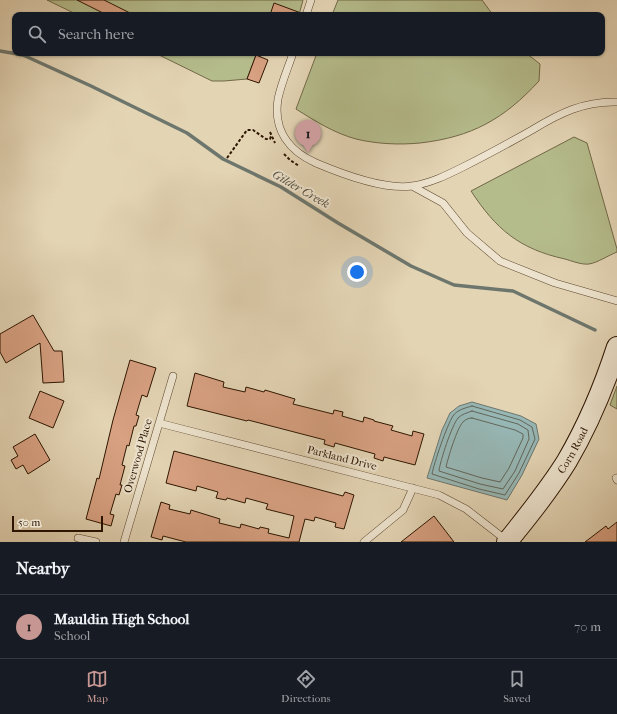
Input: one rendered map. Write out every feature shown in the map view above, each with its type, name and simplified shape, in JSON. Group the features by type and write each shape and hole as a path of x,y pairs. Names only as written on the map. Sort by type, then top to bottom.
{"street":[{"name":"Corn Road","path":"507,542 545,493 567,461 587,424 605,383 617,347"}],"lane":[{"path":"307,12 311,0"},
{"path":"292,56 278,98 277,114 280,128 290,145 304,158 336,171 366,180 395,186 412,186 435,180 495,151 560,114 600,102 617,102"},
{"path":"412,186 443,203 467,233 500,261 555,283 617,301"},
{"name":"Overwood Place","path":"124,542 173,376"},
{"name":"Parkland Drive","path":"159,423 439,495 466,509 507,542"},
{"path":"364,542 403,510 413,488"},
{"path":"78,538 96,542"}],"path":[{"path":"227,158 247,130 253,130 266,139 270,139 271,136"}],"green space":[{"path":"47,0 303,0 300,12 72,12"},
{"path":"338,0 482,0 491,12 333,12"},
{"path":"161,56 256,56 247,79 212,81"},
{"path":"316,56 530,56 540,64 539,81 513,106 500,116 471,131 439,140 420,143 396,144 356,139 332,130 296,109"},
{"path":"574,137 587,143 617,249 617,252 589,264 580,263 534,250 510,236 490,216 471,191"},
{"path":"617,386 617,409 610,405"}],"water":[{"path":"472,402 521,416 536,424 539,439 522,475 507,500 427,478 442,430 450,413 459,406"}],"building":[{"path":"77,0 104,0 128,12 101,12"},
{"path":"274,3 298,12 271,12"},
{"path":"256,56 268,60 259,83 247,79"},
{"path":"33,315 54,351 62,351 64,382 43,383 40,343 6,363 0,352 0,334"},
{"path":"130,360 156,368 147,397 142,395 136,415 139,416 136,426 134,426 129,446 127,445 122,465 125,466 120,485 122,485 119,495 116,494 110,514 114,515 111,526 86,519 97,478 99,479 113,420"},
{"path":"195,373 224,382 223,387 245,392 246,387 264,392 265,390 295,399 293,404 333,414 334,410 343,412 342,416 363,422 364,417 393,426 391,430 412,436 413,431 424,434 415,465 384,457 383,461 374,458 375,454 335,443 334,447 324,444 325,440 187,406"},
{"path":"40,391 64,401 53,428 29,418"},
{"path":"35,434 50,460 28,474 23,465 16,469 11,460 18,456 13,447"},
{"path":"174,451 343,496 345,492 354,495 344,529 335,527 336,523 315,517 314,521 305,519 299,542 186,542 163,536 162,540 151,537 161,502 170,505 169,509 190,514 191,510 220,519 219,523 240,528 241,524 259,529 260,527 269,529 268,533 289,538 294,516 266,509 268,504 246,498 245,503 227,498 226,500 216,498 218,492 197,486 196,491 166,483"},
{"path":"434,516 454,542 401,542"},
{"path":"617,522 617,542 585,542 606,526 608,529"}],"waterway":[{"name":"Gilder Creek","path":"0,51 12,53"},
{"name":"Gilder Creek","path":"25,56 187,133 223,159 281,187 411,266 454,285 513,291 595,330"}],"place":[{"name":"Mauldin High School","path":"308,153"}]}
